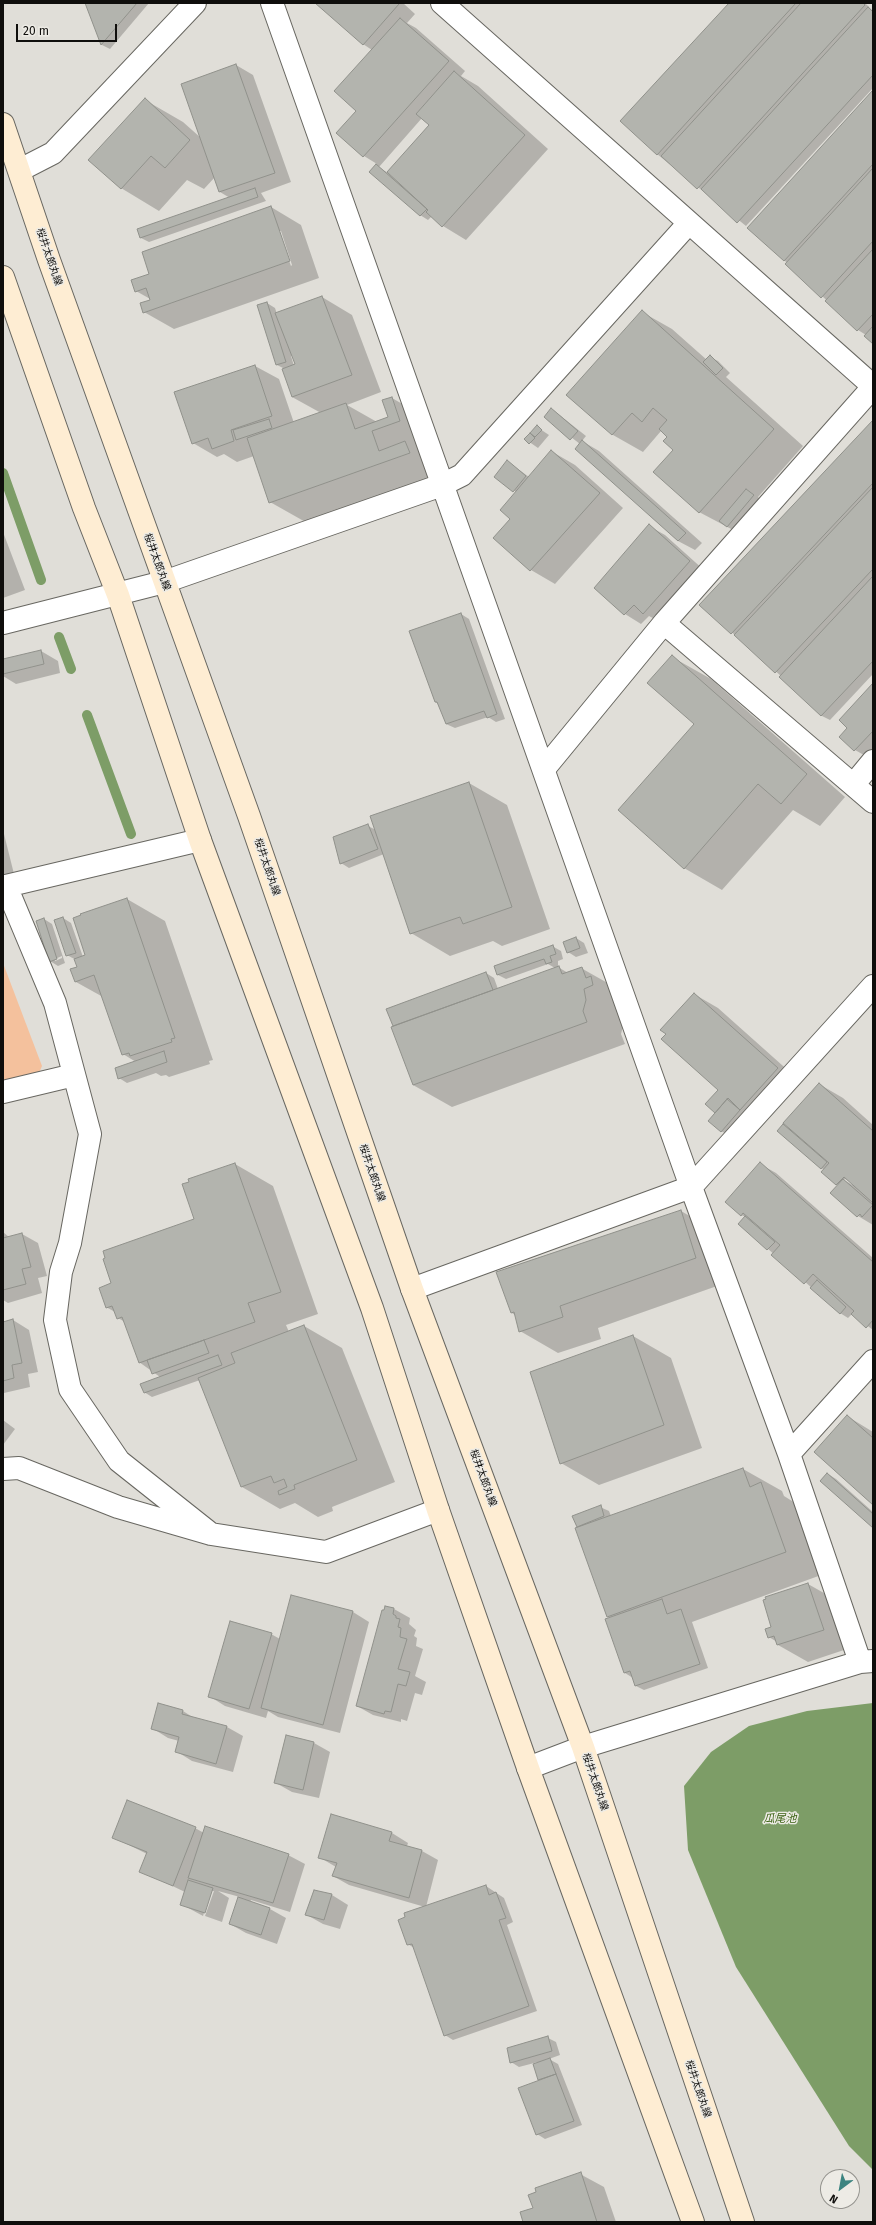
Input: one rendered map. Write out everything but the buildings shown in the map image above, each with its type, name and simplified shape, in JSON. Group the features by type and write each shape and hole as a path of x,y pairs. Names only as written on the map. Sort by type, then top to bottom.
{"main road":[{"name":"桜井太郎丸線","path":"3,124 20,170 49,260 249,816 412,1289 583,1747 743,2222"},
{"path":"3,277 84,508 118,595 200,840 372,1308 438,1510 528,1768 693,2222"}],"street":[{"path":"20,170 53,153 195,3"},
{"path":"272,3 691,1187 866,1662 583,1747 528,1768"},
{"path":"442,3 688,224 873,386 664,622 544,769"},
{"path":"3,623 118,595 164,582 442,485 462,476 688,224"},
{"path":"664,622 854,784 873,802"},
{"path":"854,784 873,761"},
{"path":"200,840 4,887 55,1003 90,1134 70,1243 61,1272 55,1320 70,1389 119,1461 210,1534"},
{"path":"412,1289 691,1187 873,986"},
{"path":"3,1092 74,1075"},
{"path":"789,1454 873,1361"},
{"path":"3,1469 19,1468 118,1507 210,1534 326,1552 438,1510"}],"shaded area":[{"path":"3,963 42,1066 38,1075 3,1083"}],"water":[{"name":"瓜尾池","path":"873,1703 873,2170 849,2146 736,1967 688,1850 684,1786 711,1752 749,1726 807,1711"}],"waterway":[{"path":"3,473 41,580"},
{"path":"59,637 71,669"},
{"path":"87,715 131,834"}]}
